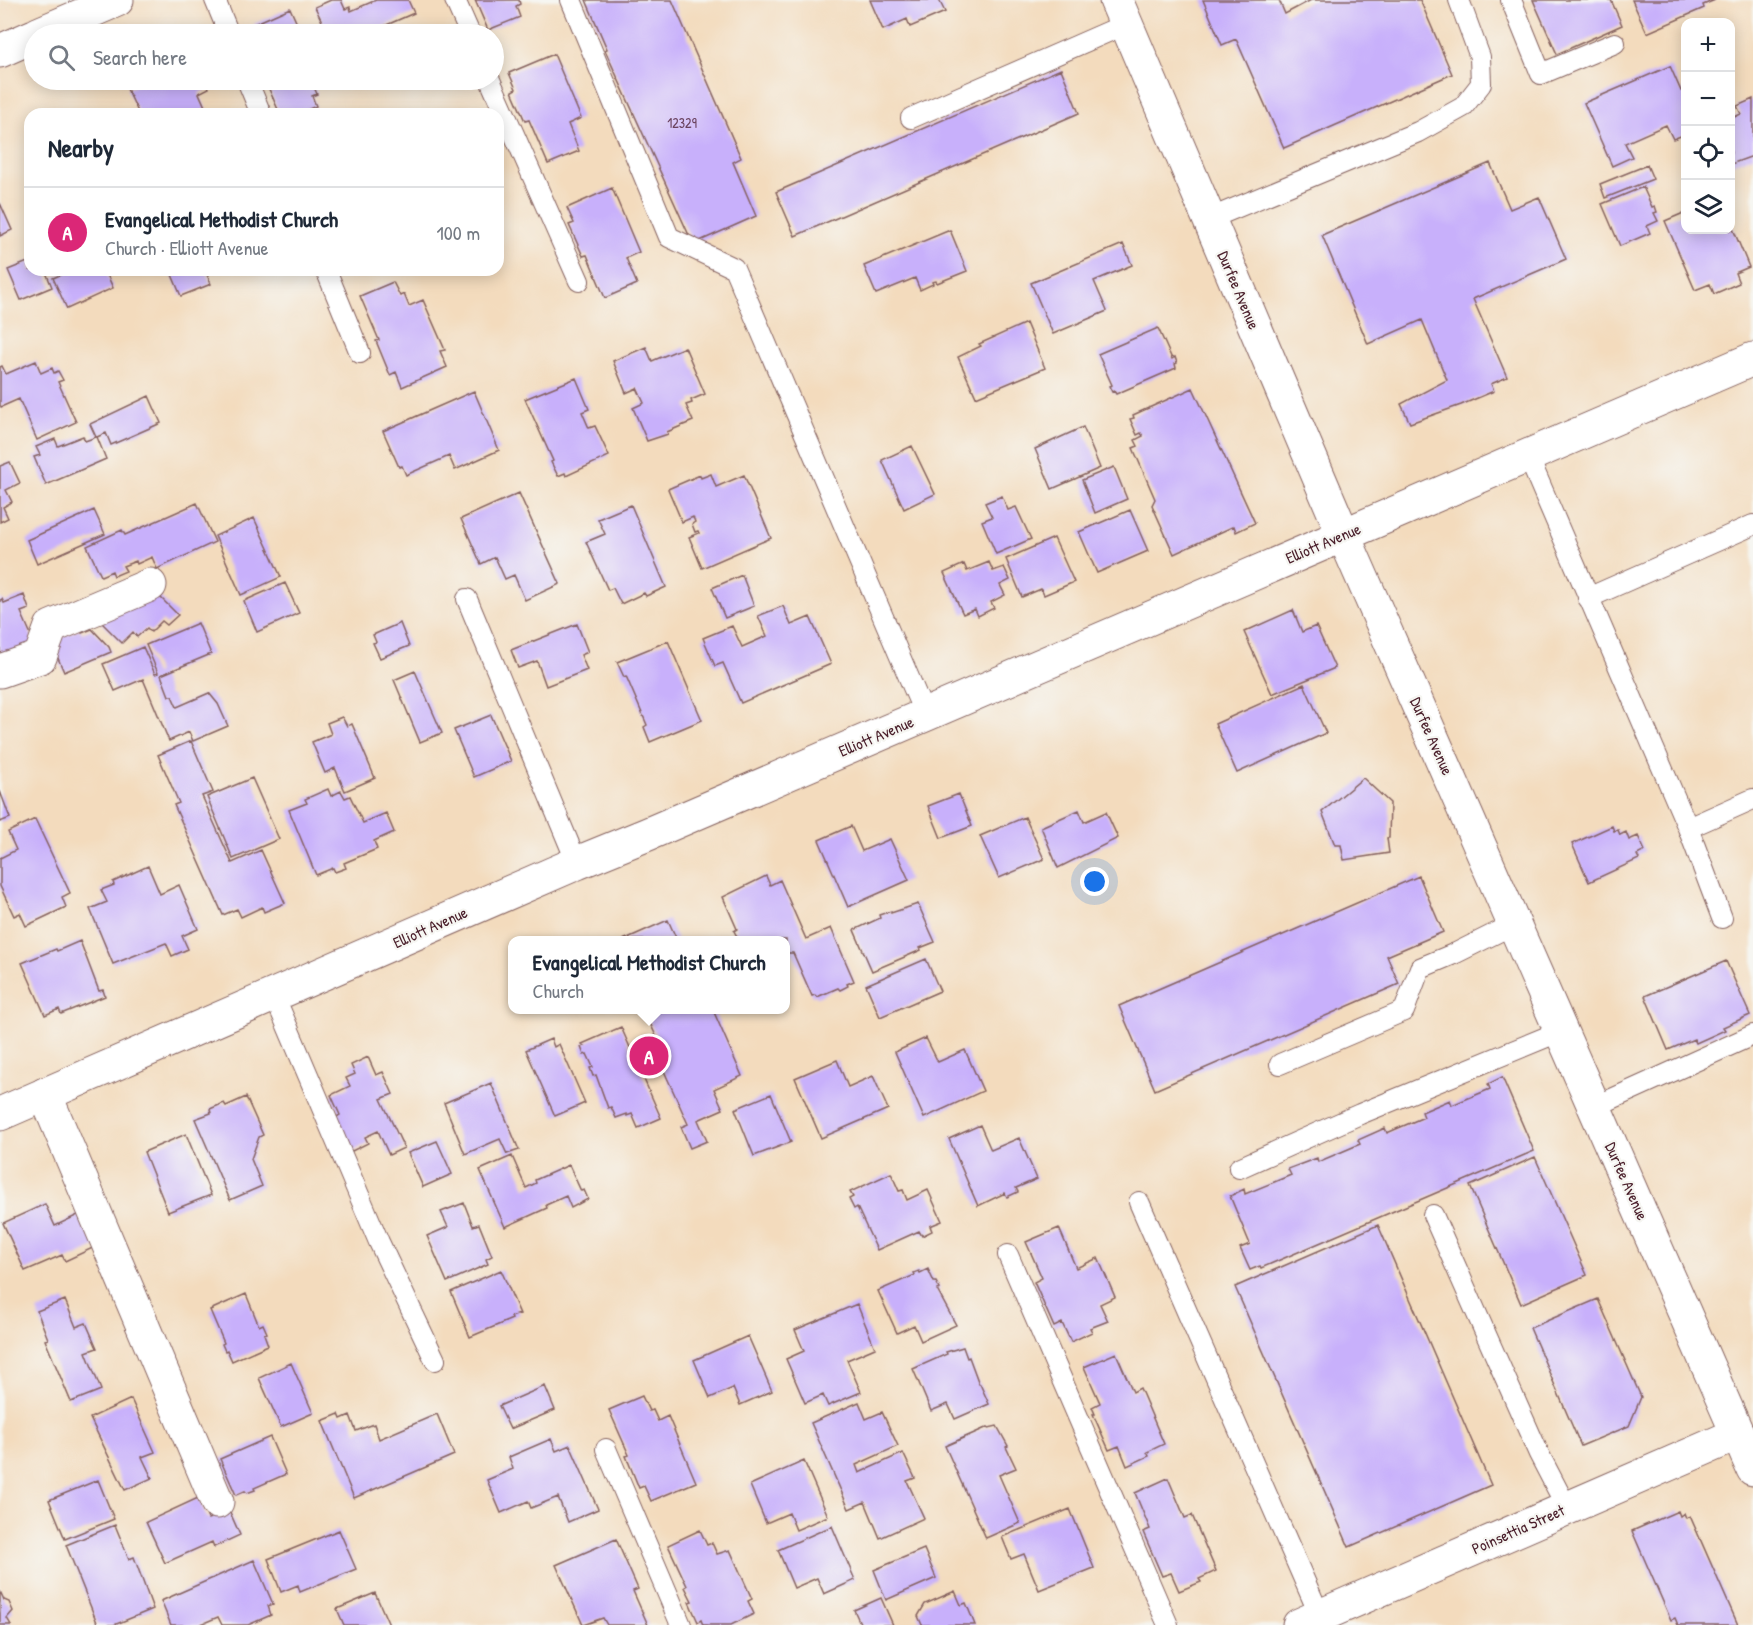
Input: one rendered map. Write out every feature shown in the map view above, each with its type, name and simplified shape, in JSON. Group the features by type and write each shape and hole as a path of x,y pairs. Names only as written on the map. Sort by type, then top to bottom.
{"street":[{"path":"61,24 117,0"},
{"name":"Durfee Avenue","path":"1121,12 1343,534 1753,1468"},
{"path":"0,51 24,40"},
{"name":"Elliott Avenue","path":"0,1114 577,863 1753,359"},
{"path":"0,671 40,657 51,627 150,585"},
{"path":"45,1095 217,1502"},
{"name":"Poinsettia Street","path":"1310,1621 1737,1434"}],"lane":[{"path":"214,0 225,24"},
{"path":"455,0 466,24"},
{"path":"571,0 669,237 734,268 925,714"},
{"path":"1209,219 1418,132 1463,107 1481,84 1480,57 1459,0"},
{"path":"1511,0 1541,74 1615,43"},
{"path":"911,118 1121,12"},
{"path":"251,90 259,108"},
{"path":"494,90 502,108"},
{"path":"504,111 579,280"},
{"path":"328,276 360,353"},
{"path":"1528,456 1688,828 1722,918"},
{"path":"1588,598 1753,525"},
{"path":"466,599 577,863"},
{"path":"1688,828 1753,799"},
{"path":"1280,1064 1404,1011 1419,968 1456,953 1514,924"},
{"path":"274,995 379,1242 435,1360"},
{"path":"1239,1168 1360,1114 1561,1031"},
{"path":"1594,1107 1753,1035"},
{"path":"1139,1202 1310,1621"},
{"path":"1433,1215 1539,1454 1567,1508"},
{"path":"1008,1255 1168,1625"},
{"path":"606,1449 681,1625"}],"building":[{"path":"331,0 341,0 345,9 350,7 351,11 376,0 408,0 414,13 389,24 323,24 315,7"},
{"path":"475,0 519,0 520,4 516,6 520,17 503,24 485,24"},
{"path":"586,0 672,0 741,158 733,162 756,216 693,244 605,50 607,49"},
{"path":"870,0 939,0 945,12 910,27 907,19 883,30"},
{"path":"1203,0 1279,0 1285,14 1311,0 1420,0 1452,74 1284,148 1236,39 1222,45"},
{"path":"1533,0 1611,0 1622,25 1557,54"},
{"path":"1632,0 1715,0 1703,5 1704,8 1647,33"},
{"path":"290,8 297,24 254,24"},
{"path":"554,54 581,118 568,124 579,151 548,164 529,120 525,121 512,91 516,89 509,73"},
{"path":"1670,66 1681,91 1681,136 1673,139 1666,125 1625,143 1632,157 1612,166 1584,103"},
{"path":"1061,69 1079,113 795,236 776,192"},
{"path":"127,90 205,90 199,93 206,108 136,108"},
{"path":"269,90 315,90 317,94 312,96 316,106 312,108 277,108"},
{"path":"1753,99 1753,156 1735,163 1735,117 1741,114 1737,106"},
{"path":"1490,163 1510,209 1539,197 1566,259 1473,299 1507,377 1491,384 1494,391 1410,423 1401,404 1447,380 1422,320 1368,344 1322,235"},
{"path":"1647,165 1653,179 1605,198 1600,184"},
{"path":"1643,187 1652,207 1655,206 1657,212 1654,213 1658,221 1647,226 1650,233 1620,246 1602,204"},
{"path":"612,188 639,252 626,258 637,284 605,298 587,255 583,256 569,225 574,223 567,208"},
{"path":"0,203 12,230 0,236"},
{"path":"1681,214 1681,234 1735,234 1749,267 1735,273 1739,283 1714,294 1710,284 1695,290 1665,221"},
{"path":"950,230 967,271 937,283 932,282 933,284 920,290 915,278 876,294 864,266"},
{"path":"1123,244 1132,265 1094,281 1107,311 1053,334 1031,283"},
{"path":"24,263 24,276 47,276 52,287 21,300 8,270"},
{"path":"58,276 108,276 113,288 67,309 53,278"},
{"path":"173,276 208,276 211,284 181,296"},
{"path":"393,282 400,296 404,294 409,306 423,300 445,350 440,351 447,367 402,387 396,372 390,375 376,341 379,340 360,296"},
{"path":"1026,323 1045,368 976,397 958,357 981,346 979,344"},
{"path":"1158,328 1172,359 1175,357 1176,368 1116,394 1112,392 1109,386 1112,385 1098,354"},
{"path":"646,347 652,361 685,347 705,394 691,400 692,403 686,405 693,421 667,432 668,434 647,441 633,408 644,403 637,388 626,393 613,361"},
{"path":"36,361 41,373 52,368 54,373 58,371 63,380 58,382 76,422 37,440 19,399 1,407 0,405 0,367 2,366 6,374"},
{"path":"576,378 589,409 582,412 589,428 595,426 609,456 566,476 565,473 558,476 525,399"},
{"path":"1193,388 1255,523 1236,532 1234,526 1174,554 1152,505 1155,499 1133,448 1138,446 1135,440 1143,436 1141,433 1137,435 1130,419 1134,418 1133,415"},
{"path":"474,391 499,450 455,470 449,456 406,475 402,466 399,467 383,431"},
{"path":"149,396 161,423 111,445 106,433 97,437 106,459 46,485 34,457 40,455 36,447 55,439 58,446 83,436 85,441 96,437 90,424"},
{"path":"1083,427 1100,468 1052,489 1035,449"},
{"path":"912,446 935,494 904,509 882,460"},
{"path":"10,462 20,483 6,490 12,502 3,507 8,518 0,522 0,466"},
{"path":"1114,467 1127,499 1095,513 1082,480"},
{"path":"711,474 716,487 744,475 771,538 702,568 689,537 699,533 695,532 692,524 695,522 693,517 682,522 668,489 700,475 701,478"},
{"path":"519,493 560,584 525,600 514,575 505,579 495,557 481,564 461,519"},
{"path":"1002,496 1008,510 1016,507 1031,539 996,554 982,521 992,517 985,503"},
{"path":"197,503 215,542 157,569 152,557 137,564 136,561 123,566 126,571 114,576 112,571 101,576 87,546 122,530 125,535"},
{"path":"631,505 666,587 646,596 644,593 621,604 613,588 608,590 586,542 605,534 598,519"},
{"path":"94,510 105,534 37,564 27,540"},
{"path":"1130,510 1148,551 1097,573 1079,532"},
{"path":"254,518 281,577 241,595 215,536"},
{"path":"1054,538 1074,582 1044,595 1041,589 1022,597 1006,559"},
{"path":"989,562 993,571 1004,567 1010,580 1000,585 1005,595 991,602 994,608 978,616 975,609 963,614 944,573 964,564 967,571"},
{"path":"742,575 754,606 725,618 712,588"},
{"path":"285,583 299,613 257,632 244,601"},
{"path":"155,592 178,615 167,625 162,621 151,632 147,628 137,637 133,632 122,643 100,621"},
{"path":"24,595 29,609 21,612 36,646 0,661 0,600 2,599 4,603"},
{"path":"783,606 791,625 810,617 831,664 741,703 723,663 715,666 703,638 732,626 742,647 767,636 758,616"},
{"path":"1293,610 1302,632 1316,626 1335,668 1272,694 1244,632"},
{"path":"198,623 211,654 161,675 169,696 172,696 177,707 209,693 218,704 228,726 193,741 189,732 169,741 143,679 115,691 103,664 143,647 155,674 158,673 146,645"},
{"path":"400,623 409,646 380,658 373,643 376,642 373,635"},
{"path":"577,624 588,652 581,655 587,670 546,686 537,661 518,668 511,650"},
{"path":"80,629 82,633 92,629 111,652 64,672 51,642"},
{"path":"668,641 702,720 650,742 644,727 647,725 626,676 624,677 617,662"},
{"path":"415,671 442,733 420,742 394,680"},
{"path":"1304,684 1326,733 1237,773 1215,724"},
{"path":"491,715 511,761 474,777 454,730"},
{"path":"342,717 347,726 352,724 375,778 345,791 335,768 325,773 312,742 331,734 327,723"},
{"path":"191,741 213,792 202,796 232,863 261,850 285,903 264,912 262,907 241,917 237,909 223,915 174,805 179,803 158,755"},
{"path":"252,778 279,839 233,859 207,797"},
{"path":"1363,778 1390,803 1389,838 1387,838 1389,853 1344,860 1341,845 1335,845 1322,812"},
{"path":"328,789 331,796 341,791 345,798 350,796 363,823 386,813 394,832 374,841 377,849 344,863 346,868 335,872 333,868 316,875 289,810 307,803 305,799"},
{"path":"0,791 10,818 0,822"},
{"path":"959,794 972,826 941,838 928,806"},
{"path":"1079,810 1084,822 1106,812 1118,838 1058,868 1041,827"},
{"path":"1025,817 1044,859 999,878 980,836"},
{"path":"35,819 70,893 62,897 66,907 26,926 20,913 14,916 0,886 0,858 16,850 8,832"},
{"path":"851,826 862,851 890,839 909,880 848,907 819,840"},
{"path":"1612,826 1614,831 1618,830 1620,835 1626,832 1629,840 1638,836 1645,851 1637,855 1639,859 1589,882 1572,844"},
{"path":"148,866 160,894 179,885 198,929 182,936 188,949 172,956 166,943 113,964 90,909 107,902 101,890"},
{"path":"766,876 770,885 780,880 806,939 831,928 854,981 840,990 838,988 817,997 812,996 793,953 790,953 790,936 737,936 734,931 737,929 723,897"},
{"path":"1419,876 1443,932 1387,956 1399,984 1155,1090 1119,1006"},
{"path":"918,904 935,942 872,971 854,930 880,918 879,915"},
{"path":"668,920 675,936 632,936"},
{"path":"80,941 99,991 103,990 105,996 61,1014 59,1009 45,1015 22,963"},
{"path":"926,959 940,991 880,1017 866,985"},
{"path":"1726,961 1750,1015 1723,1027 1725,1030 1696,1043 1694,1039 1668,1050 1645,996"},
{"path":"646,1014 715,1014 742,1076 714,1089 723,1109 698,1120 707,1141 690,1148 681,1127 688,1124 660,1062 665,1060"},
{"path":"621,1027 661,1118 638,1128 632,1114 616,1118 611,1107 608,1108 596,1075 593,1076 590,1068 593,1067 581,1047 584,1046 582,1044"},
{"path":"926,1038 938,1062 965,1050 983,1091 924,1118 895,1052"},
{"path":"551,1039 554,1047 559,1044 585,1103 555,1116 526,1050"},
{"path":"368,1057 376,1075 383,1072 393,1094 381,1099 404,1148 389,1155 378,1131 365,1137 368,1143 350,1152 335,1118 340,1115 331,1095 350,1086 346,1078 355,1074 351,1065"},
{"path":"837,1060 848,1087 873,1076 888,1109 821,1138 795,1078"},
{"path":"1502,1077 1534,1151 1261,1268 1260,1266 1250,1270 1240,1248 1250,1244 1230,1196 1244,1189 1245,1194 1291,1175 1288,1169 1317,1158 1318,1162 1360,1144 1358,1140 1385,1128 1387,1133 1424,1117 1422,1112 1450,1100 1452,1105 1490,1089 1488,1084"},
{"path":"491,1083 519,1150 507,1154 500,1139 465,1154 444,1103"},
{"path":"771,1094 791,1142 754,1156 735,1109"},
{"path":"246,1097 263,1135 259,1137 251,1159 262,1186 230,1200 195,1119 211,1113 210,1109 224,1103 226,1106"},
{"path":"980,1125 991,1150 1019,1138 1037,1179 1016,1188 1018,1192 1007,1197 1005,1193 978,1206 949,1139"},
{"path":"186,1134 211,1195 168,1212 144,1152"},
{"path":"437,1141 452,1174 423,1187 408,1153"},
{"path":"512,1156 526,1188 536,1183 535,1180 569,1165 581,1191 584,1190 588,1199 571,1208 566,1196 546,1205 547,1208 505,1227 480,1170"},
{"path":"1535,1157 1587,1275 1521,1304 1470,1186"},
{"path":"891,1173 899,1191 903,1190 907,1200 928,1190 942,1221 930,1226 932,1231 922,1236 919,1231 877,1250 857,1207 854,1209 849,1199 853,1197 850,1192"},
{"path":"464,1203 473,1226 479,1224 492,1256 486,1259 488,1264 447,1282 427,1236 448,1227 441,1212"},
{"path":"45,1204 55,1226 82,1213 97,1246 65,1261 62,1255 25,1271 3,1223"},
{"path":"1378,1225 1491,1485 1349,1547 1235,1287"},
{"path":"1059,1228 1076,1268 1098,1258 1115,1297 1100,1304 1108,1321 1090,1328 1092,1332 1071,1342 1062,1323 1054,1327 1034,1282 1042,1278 1026,1242"},
{"path":"928,1269 956,1325 921,1341 914,1325 897,1333 878,1291 915,1275 914,1273"},
{"path":"501,1270 520,1314 470,1337 451,1292"},
{"path":"246,1294 259,1326 263,1324 267,1333 264,1334 268,1345 232,1361 227,1350 225,1351 222,1344 224,1343 210,1310"},
{"path":"1598,1299 1641,1397 1629,1426 1581,1446 1530,1328"},
{"path":"65,1300 76,1327 86,1323 97,1348 86,1352 101,1390 71,1402 45,1340 48,1339 37,1311"},
{"path":"857,1304 875,1348 847,1360 861,1392 828,1406 823,1395 805,1403 786,1359 804,1351 795,1330"},
{"path":"748,1336 772,1391 740,1405 733,1388 710,1398 694,1360"},
{"path":"963,1347 989,1404 955,1419 948,1404 931,1411 913,1369 947,1354 946,1352"},
{"path":"1116,1353 1133,1392 1140,1388 1164,1444 1147,1452 1149,1456 1127,1466 1119,1446 1109,1450 1093,1414 1095,1414 1092,1407 1100,1403 1084,1367"},
{"path":"291,1363 313,1413 281,1427 259,1378"},
{"path":"545,1386 555,1410 510,1429 499,1406"},
{"path":"642,1396 649,1411 653,1410 658,1421 668,1416 696,1482 651,1501 644,1486 639,1488 626,1456 629,1455 609,1410"},
{"path":"131,1399 155,1452 142,1457 152,1478 125,1490 90,1418"},
{"path":"859,1402 866,1419 882,1412 898,1446 856,1465 859,1473 903,1453 915,1478 907,1481 924,1518 880,1538 865,1502 849,1509 811,1423"},
{"path":"339,1414 341,1419 350,1415 356,1431 374,1424 379,1439 437,1414 454,1455 354,1498 322,1421"},
{"path":"997,1426 1016,1468 999,1475 1020,1523 986,1538 945,1446 988,1427"},
{"path":"270,1437 286,1474 254,1488 255,1490 236,1495 220,1459"},
{"path":"551,1439 556,1451 570,1445 598,1509 568,1522 558,1497 531,1508 528,1501 501,1513 487,1480 513,1469 509,1457"},
{"path":"804,1461 828,1516 796,1530 789,1513 766,1523 750,1485"},
{"path":"1168,1478 1185,1518 1192,1515 1216,1571 1199,1579 1201,1582 1179,1591 1171,1573 1162,1576 1143,1532 1150,1529 1135,1493"},
{"path":"98,1480 114,1519 65,1539 49,1500"},
{"path":"198,1498 208,1519 229,1510 240,1535 214,1547 212,1542 165,1563 146,1522"},
{"path":"1070,1509 1094,1568 1039,1590 1024,1554 1011,1559 1002,1537"},
{"path":"1678,1511 1680,1516 1684,1513 1686,1518 1690,1516 1738,1625 1678,1625 1675,1618 1671,1620 1632,1531"},
{"path":"115,1525 129,1559 134,1557 153,1609 114,1625 98,1625 66,1545"},
{"path":"832,1526 855,1580 824,1594 817,1578 794,1588 778,1550"},
{"path":"339,1530 356,1569 300,1592 298,1585 281,1592 268,1559"},
{"path":"700,1530 707,1545 712,1543 717,1554 730,1550 752,1599 748,1601 754,1614 731,1625 703,1625 701,1620 698,1622 689,1602 692,1601 685,1587 687,1586 668,1545"},
{"path":"616,1539 638,1589 633,1591 648,1625 607,1625 603,1618 583,1625 556,1565"},
{"path":"924,1549 936,1578 886,1600 874,1570"},
{"path":"254,1560 273,1604 268,1606 271,1615 248,1625 222,1625 218,1617 199,1625 171,1625 161,1601"},
{"path":"0,1591 13,1611 7,1618 11,1625 0,1625"},
{"path":"955,1591 961,1605 966,1603 975,1625 922,1625 918,1616 925,1604"},
{"path":"375,1593 389,1625 344,1625 337,1609"},
{"path":"881,1598 893,1625 861,1625 854,1610"}],"place":[{"name":"Evangelical Methodist Church","path":"649,1056"}]}
